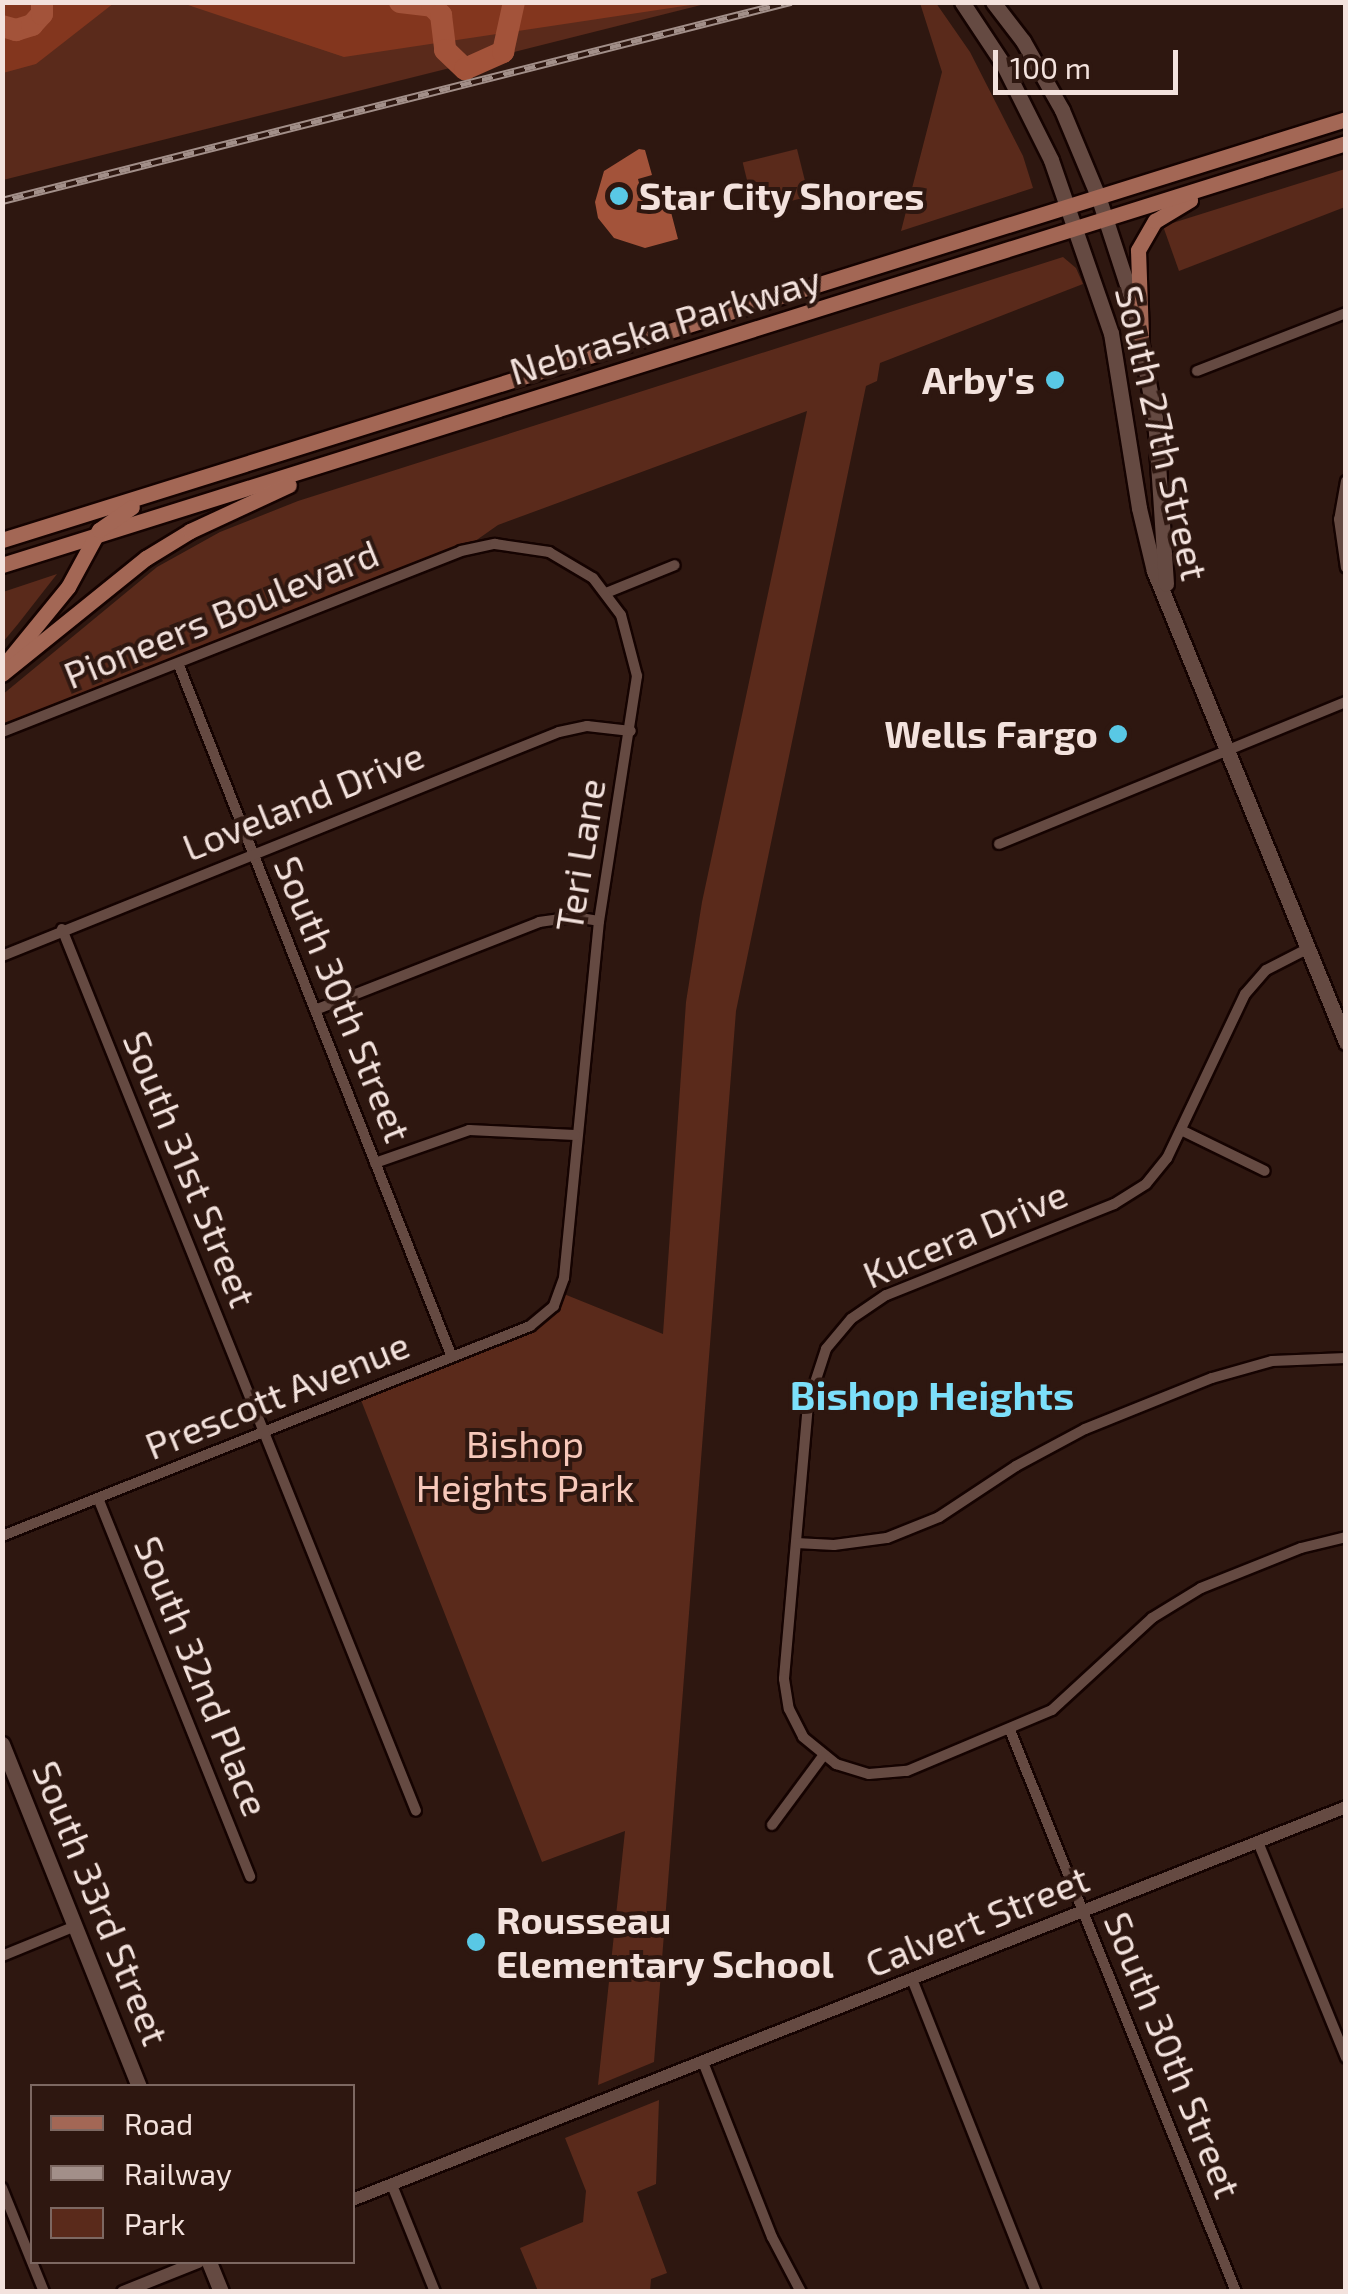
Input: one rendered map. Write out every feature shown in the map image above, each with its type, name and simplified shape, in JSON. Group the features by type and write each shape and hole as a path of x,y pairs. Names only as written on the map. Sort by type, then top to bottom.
{"main road":[{"name":"South 27th Street","path":"962,2 1034,122 1067,206 1110,333 1146,546 1346,1042"},
{"name":"South 27th Street","path":"994,2 1044,76 1098,196 1142,336 1155,418 1170,608"},
{"name":"Nebraska Parkway","path":"2,540 1346,118"},
{"name":"Nebraska Parkway","path":"2,565 1346,143"},
{"path":"1142,336 1136,261 1155,221 1190,200 1299,158"},
{"path":"2,670 108,585 190,531 386,446"},
{"path":"1132,465 1147,473 1160,497"},
{"path":"2,670 68,587 96,536 119,513 214,474"},
{"name":"South 33rd Street","path":"3,1746 138,2084"},
{"path":"210,2264 222,2292"}],"street":[{"path":"1197,371 1346,313"},
{"path":"1346,481 1342,518 1346,568"},
{"name":"Teri Lane","path":"461,551 514,544 549,552 577,566 606,593 621,615 634,654 637,699 599,922 559,1292"},
{"name":"Pioneers Boulevard","path":"2,732 461,551"},
{"path":"606,593 675,565"},
{"name":"South 30th Street","path":"178,663 452,1357"},
{"path":"999,844 1346,702"},
{"name":"Loveland Drive","path":"2,956 559,732 587,726 631,731"},
{"path":"315,1010 539,922 574,917 599,922"},
{"name":"South 31st Street","path":"62,929 416,1811"},
{"name":"Kucera Drive","path":"823,1756 795,1724 786,1694 811,1385 826,1349 851,1319 886,1295 1131,1195 1158,1170 1181,1130 1245,994 1266,970 1308,949"},
{"path":"375,1163 469,1130 575,1135"},
{"path":"1181,1130 1266,1171"},
{"name":"Prescott Avenue","path":"2,1536 542,1319 559,1292"},
{"path":"796,1543 834,1545 886,1538 939,1517 1016,1466 1085,1429 1212,1378 1282,1360 1346,1358"},
{"name":"South 32nd Place","path":"98,1498 250,1878"},
{"path":"772,1825 823,1756 850,1770 888,1774 1010,1730 1052,1710 1129,1638 1174,1603 1301,1548 1346,1537"},
{"name":"South 30th Street","path":"1010,1730 1236,2292"},
{"name":"Calvert Street","path":"355,2199 1346,1807"},
{"path":"1258,1842 1346,2058"},
{"path":"2,1956 75,1926"},
{"path":"912,1979 1036,2292"},
{"path":"703,2062 772,2237 801,2292"},
{"path":"392,2185 435,2292"},
{"path":"2,2188 30,2257"},
{"path":"33,2264 44,2292"},
{"path":"123,2292 193,2264"}],"green space":[{"path":"3,3 709,3 3,180"},
{"path":"920,3 936,3 970,52 1023,156 1033,188 901,231 942,72"},
{"path":"797,149 809,197 755,210 743,163"},
{"path":"1345,169 1345,207 1179,271 1163,226"},
{"name":"Bishop Heights Park","path":"1063,257 1076,268 1083,284 880,363 877,381 866,386 736,1011 654,2062 598,2085 625,1831 542,1862 359,1395 530,1326 559,1292 663,1334 686,1002 702,902 807,411 498,525 461,551 3,732 2,695 157,567 220,532 298,501"},
{"path":"57,574 18,624 3,642 3,592"},
{"path":"659,2100 656,2184 637,2192 667,2273 651,2279 650,2291 538,2291 520,2248 583,2222 586,2191 565,2138"}],"shaded area":[{"path":"3,2 114,3 36,64 3,73"},
{"path":"182,3 704,3 344,57"},
{"name":"Star City Shores","path":"639,149 645,150 652,175 638,179 643,198 666,193 678,239 645,248 614,238 598,218 595,202 604,171"}],"waterway":[{"path":"2,26 16,30 32,25 42,14 42,2"},
{"path":"400,2 432,6 441,15 445,50 465,69 503,52 514,2"}],"railway":[{"path":"2,201 791,2"}],"place":[{"name":"Star City Shores","path":"619,196"},
{"name":"Arby's","path":"1055,380"},
{"name":"Wells Fargo","path":"1118,734"},
{"name":"Rousseau Elementary School","path":"476,1942"}],"district":[{"name":"Bishop Heights","path":"932,1394"}]}
